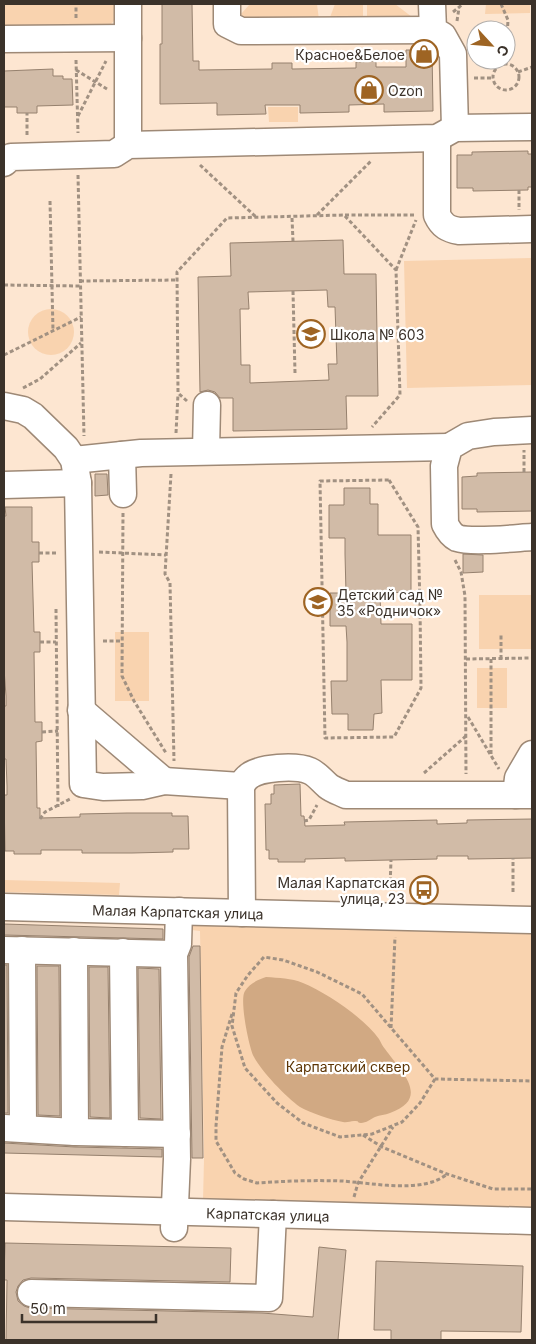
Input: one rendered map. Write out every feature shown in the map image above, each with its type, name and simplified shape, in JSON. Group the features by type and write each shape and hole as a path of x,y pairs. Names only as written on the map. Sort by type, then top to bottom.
{"street":[{"path":"128,4 123,38 128,145"},
{"path":"227,4 227,24 241,31 433,30 443,36 453,54 437,216 441,224 449,229 459,231 526,220"},
{"path":"432,4 433,30"},
{"path":"4,39 123,38"},
{"path":"4,163 11,156 114,154 128,145 393,139 532,127"},
{"path":"10,399 33,416 66,448 79,467 83,784 104,787 142,786 164,781 241,786"},
{"path":"206,451 207,413"},
{"path":"4,485 122,455 206,451 449,447 468,436 494,432 532,430"},
{"path":"449,447 444,466 444,524 449,532 456,537 468,540 532,537"},
{"path":"122,455 123,494"},
{"path":"81,710 164,781"},
{"path":"242,913 241,786 247,777 256,772 266,769 298,768 308,770 330,787 346,796 524,795 518,778 532,754"},
{"name":"Малая Карпатская улица","path":"4,907 532,920"},
{"path":"175,1220 177,1134 174,954 178,944 179,911"},
{"path":"174,954 13,950 13,1128 75,1132 177,1134"},
{"path":"74,951 75,1132"},
{"path":"123,952 125,1133"},
{"name":"Карпатская улица","path":"4,1206 175,1220"},
{"name":"Карпатская улица","path":"273,1223 347,1216 532,1221"},
{"name":"Карпатская улица","path":"4,1223 175,1220 273,1223 532,1237"},
{"path":"31,1293 269,1298 273,1223"}],"path":[{"path":"501,4 508,20"},
{"path":"77,116 123,38"},
{"path":"76,39 82,343 79,467"},
{"path":"518,72 532,67"},
{"path":"496,70 494,80 498,87 505,90 513,88 518,82 518,72 516,70"},
{"path":"316,216 393,139"},
{"path":"178,144 256,218"},
{"path":"519,190 526,220"},
{"path":"50,201 53,331"},
{"path":"344,215 396,270"},
{"path":"123,494 122,676 134,701 174,766 170,583 165,574 172,452 176,437 178,394 177,272 226,218 418,215 396,270 400,395 369,431"},
{"path":"292,218 294,241"},
{"path":"4,285 178,280"},
{"path":"293,291 295,373"},
{"path":"4,356 81,317"},
{"path":"10,399 40,379 82,343"},
{"path":"178,394 207,413"},
{"path":"389,480 418,527 421,688 394,737 325,738 320,481 389,480"},
{"path":"56,553 56,563"},
{"path":"451,553 461,572 465,596 466,795"},
{"path":"56,602 58,807"},
{"path":"501,634 501,659"},
{"path":"466,659 532,658"},
{"path":"491,659 491,755"},
{"path":"466,715 491,755 524,795"},
{"path":"399,795 466,735"},
{"path":"40,819 45,812 58,807 74,796 83,784"},
{"path":"513,858 513,892"},
{"path":"390,888 391,860"},
{"path":"391,1028 395,936"},
{"path":"435,1080 411,1114 402,1122 372,1134 340,1137 303,1123 277,1103 245,1068 232,1026 236,993 248,975 264,957 283,960 317,972 362,994 435,1080 532,1081"},
{"path":"234,1007 222,1047 216,1140 235,1173 250,1182 257,1183 343,1181 422,1185 435,1182 448,1174"},
{"path":"347,1216 358,1183 393,1127"},
{"path":"363,1135 382,1147 448,1174 493,1189 532,1189"}],"green space":[{"path":"4,4 120,4 117,18 108,27 4,30"},
{"path":"250,4 317,4 319,20 244,19 241,14"},
{"path":"335,4 363,4 363,20 329,20"},
{"path":"367,4 395,4 412,17 406,19 367,20"},
{"path":"486,4 530,4 530,13 485,14"},
{"path":"268,107 298,107 298,122 269,122"},
{"path":"532,258 532,385 407,388 404,261"},
{"path":"46,309 56,309 70,319 74,332 70,345 64,351 56,355 46,355 32,345 28,337 28,327 38,313"},
{"path":"479,595 532,595 532,649 479,649"},
{"path":"115,632 149,632 149,701 115,701"},
{"path":"477,668 507,668 507,708 477,708"},
{"path":"4,880 120,883 119,895 4,892"},
{"name":"Карпатский сквер","path":"185,925 532,932 532,1211 203,1201 200,931 184,929"}],"shaded area":[{"path":"266,977 285,978 313,987 344,1007 364,1023 379,1039 409,1083 411,1092 409,1100 402,1107 390,1113 361,1123 327,1118 294,1103 258,1063 252,1052 247,1034 243,996 249,986"}],"building":[{"path":"162,4 192,4 193,61 199,61 199,70 272,69 272,63 292,63 292,69 356,68 356,62 376,61 376,67 406,67 406,50 432,50 433,111 384,112 384,104 349,105 349,112 300,113 300,105 265,105 266,114 217,115 217,103 160,104"},
{"path":"53,69 53,76 63,76 63,79 72,79 73,105 37,106 37,113 17,113 17,107 4,107 4,71"},
{"path":"528,151 528,154 532,154 532,187 528,187 528,190 473,191 473,188 457,188 457,155 472,155 472,152"},
{"path":"343,240 344,274 376,274 378,396 346,396 347,429 233,431 233,398 220,398 215,392 208,390 200,392 198,277 231,276 230,243","holes":["327,290 328,307 335,307 337,364 328,364 329,380 250,383 250,365 241,365 240,309 249,309 248,292"]},
{"path":"532,472 532,511 477,512 477,509 462,509 462,477 477,476 477,473"},
{"path":"95,474 107,474 108,495 95,496"},
{"path":"344,488 370,488 370,504 378,504 378,535 411,535 411,592 380,593 381,624 412,624 412,680 381,680 382,713 374,714 373,730 348,730 348,714 332,714 331,681 347,681 347,642 346,626 330,626 330,593 346,593 345,538 329,538 329,505 344,505"},
{"path":"5,507 32,507 32,542 39,542 39,562 32,562 34,632 40,632 40,652 34,652 35,722 42,722 42,741 36,742 37,808 40,808 40,818 80,817 80,814 127,813 172,813 172,816 188,816 189,849 173,849 173,852 132,853 82,853 82,850 41,850 41,854 14,854 14,851 5,851 4,795 7,795 7,786 6,759 4,759 4,706 6,706 4,669"},
{"path":"463,554 483,555 483,572 463,573"},
{"path":"300,784 301,816 304,816 305,826 345,825 344,822 437,820 437,824 467,823 467,820 532,819 532,858 468,859 468,856 437,856 437,859 345,861 345,858 305,859 305,862 278,862 278,859 269,859 269,850 266,850 265,804 271,804 271,794 274,794 274,785"},
{"path":"4,924 163,929 163,939 4,935"},
{"path":"193,946 200,946 203,1158 192,1158 189,957"},
{"path":"4,965 7,965 8,1113 4,1113"},
{"path":"37,966 59,966 60,1116 38,1115"},
{"path":"89,967 108,967 110,1118 90,1117"},
{"path":"138,968 159,969 161,1119 140,1118"},
{"path":"4,1143 162,1149 162,1157 4,1153"},
{"path":"5,1243 231,1248 230,1282 31,1278 23,1280 16,1292 18,1301 30,1308 262,1313 313,1317 319,1247 346,1250 338,1340 6,1340 7,1280 4,1280"},
{"path":"376,1261 523,1266 521,1332 441,1331 441,1340 391,1340 391,1330 374,1330"}],"place":[{"name":"Красное&Белое","path":"424,54"},
{"name":"Ozon","path":"369,90"},
{"name":"Школа № 603","path":"311,334"},
{"name":"Детский сад № 35 «Родничок»","path":"318,602"},
{"name":"Малая Карпатская улица, 23","path":"424,890"}]}
